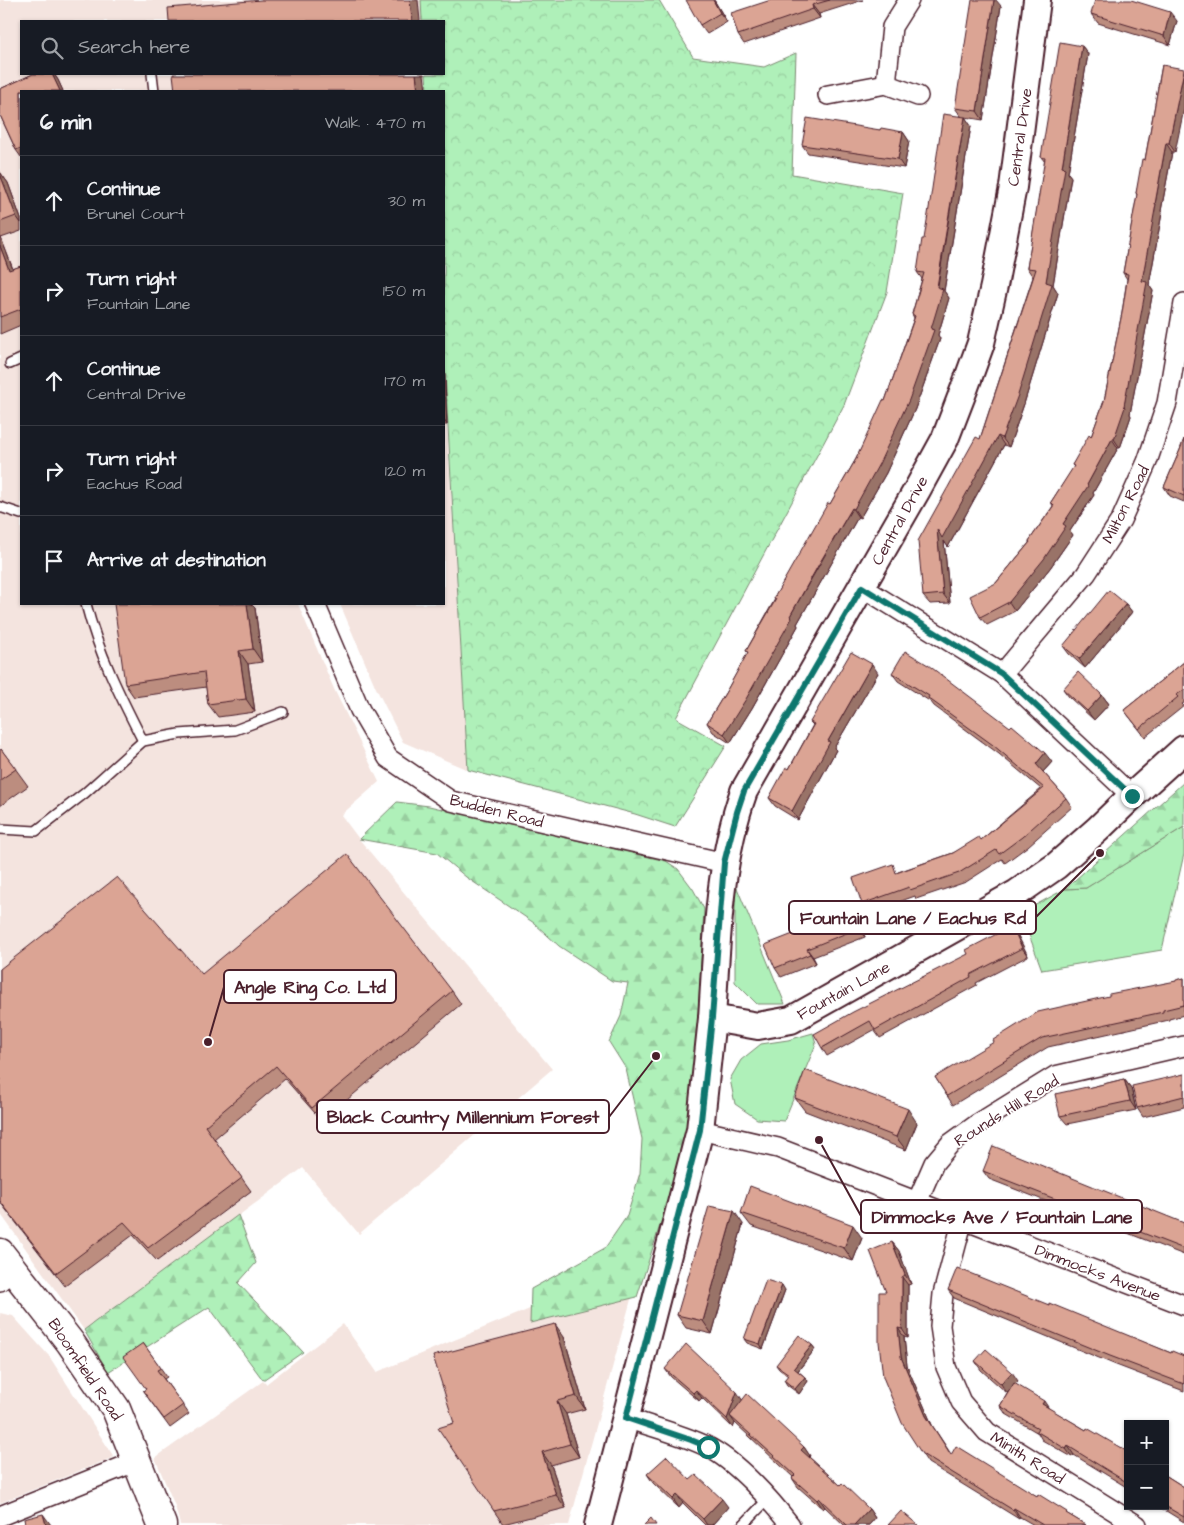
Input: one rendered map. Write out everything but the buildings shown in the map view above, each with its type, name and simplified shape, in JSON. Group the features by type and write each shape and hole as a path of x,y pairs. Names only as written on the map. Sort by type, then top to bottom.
{"main road":[{"name":"Bloomfield Road","path":"5,1268 70,1342 116,1409 162,1525"}],"street":[{"path":"886,84 892,27 908,0"},
{"name":"Central Drive","path":"712,1018 724,863 744,791 945,439 981,343 994,286 1012,186 1037,0"},
{"path":"828,95 886,84 918,96"},
{"name":"Milton Road","path":"1002,674 1086,574 1121,520 1147,462 1167,403 1184,303"},
{"path":"862,587 1002,674 1132,796"},
{"name":"Budden Road","path":"315,605 360,710 388,758 451,801 724,863"},
{"name":"Fountain Lane","path":"712,1018 758,1026 791,1020 1017,893 1056,866 1184,749"},
{"path":"598,1525 700,1130 712,1018"},
{"name":"Rounds Hill Road","path":"917,1202 934,1163 950,1144 979,1123 1056,1076 1184,1046"},
{"name":"Dimmocks Avenue","path":"700,1130 778,1148 1184,1305"},
{"name":"Minith Road","path":"963,1219 942,1294 940,1326 946,1367 961,1402 987,1432 1136,1525"},
{"path":"626,1418 708,1447 769,1498 790,1525"},
{"path":"0,1516 137,1461"}],"lane":[{"path":"152,75 154,90"},
{"path":"10,364 20,359"},
{"path":"0,507 20,514"},
{"path":"86,605 92,628 116,688 143,741"},
{"path":"0,830 36,831 85,793 143,741 179,734 235,730 283,712"},
{"path":"742,1525 769,1498"}],"shaded area":[{"path":"0,0 421,0 422,20 20,20 20,75 426,75 427,90 20,90 20,605 298,605 334,689 379,782 341,815 552,1069 359,1234 303,1168 84,1330 0,1213"},
{"path":"445,380 468,770 403,742 376,688 340,605 445,605"},
{"path":"641,1263 569,1525 180,1525 175,1506 155,1458 263,1381 266,1384 343,1324 377,1372"},
{"path":"0,1313 13,1316 49,1356 114,1457 0,1503"}],"green space":[{"path":"421,0 659,0 693,57 764,67 796,53 792,174 903,193 887,292 844,405 676,718 726,746 675,827 635,814 468,770 445,375 445,90 427,90 426,75 445,75 445,20 422,20"},
{"path":"1184,782 1184,827 1086,888 1065,889"},
{"path":"397,802 429,806 666,861 678,869 693,889 704,909 697,1033 688,1138 637,1297 530,1323 531,1289 605,1248 627,1216 640,1173 642,1139 626,1069 609,1042 621,1016 628,983 612,981 559,946 534,923 466,877 437,853 359,839"},
{"path":"1184,827 1184,854 1162,950 1042,970 1021,913 1065,889 1086,888"},
{"path":"735,883 785,1004 757,1004 735,982"},
{"path":"813,1033 816,1044 784,1121 757,1119 735,1104 730,1079 741,1060 761,1044 788,1040"},
{"path":"238,1215 256,1263 238,1283 303,1352 263,1380 209,1307 108,1372 84,1330"}],"place":[{"name":"Fountain Lane / Eachus Rd","path":"1100,853"},
{"name":"Angle Ring Co. Ltd","path":"208,1042"},
{"name":"Black Country Millennium Forest","path":"656,1056"},
{"name":"Dimmocks Ave / Fountain Lane","path":"819,1140"}],"route":[{"path":"708,1447 626,1418 700,1130 712,1018 724,863 744,791 862,587 1002,674 1132,796"}]}
